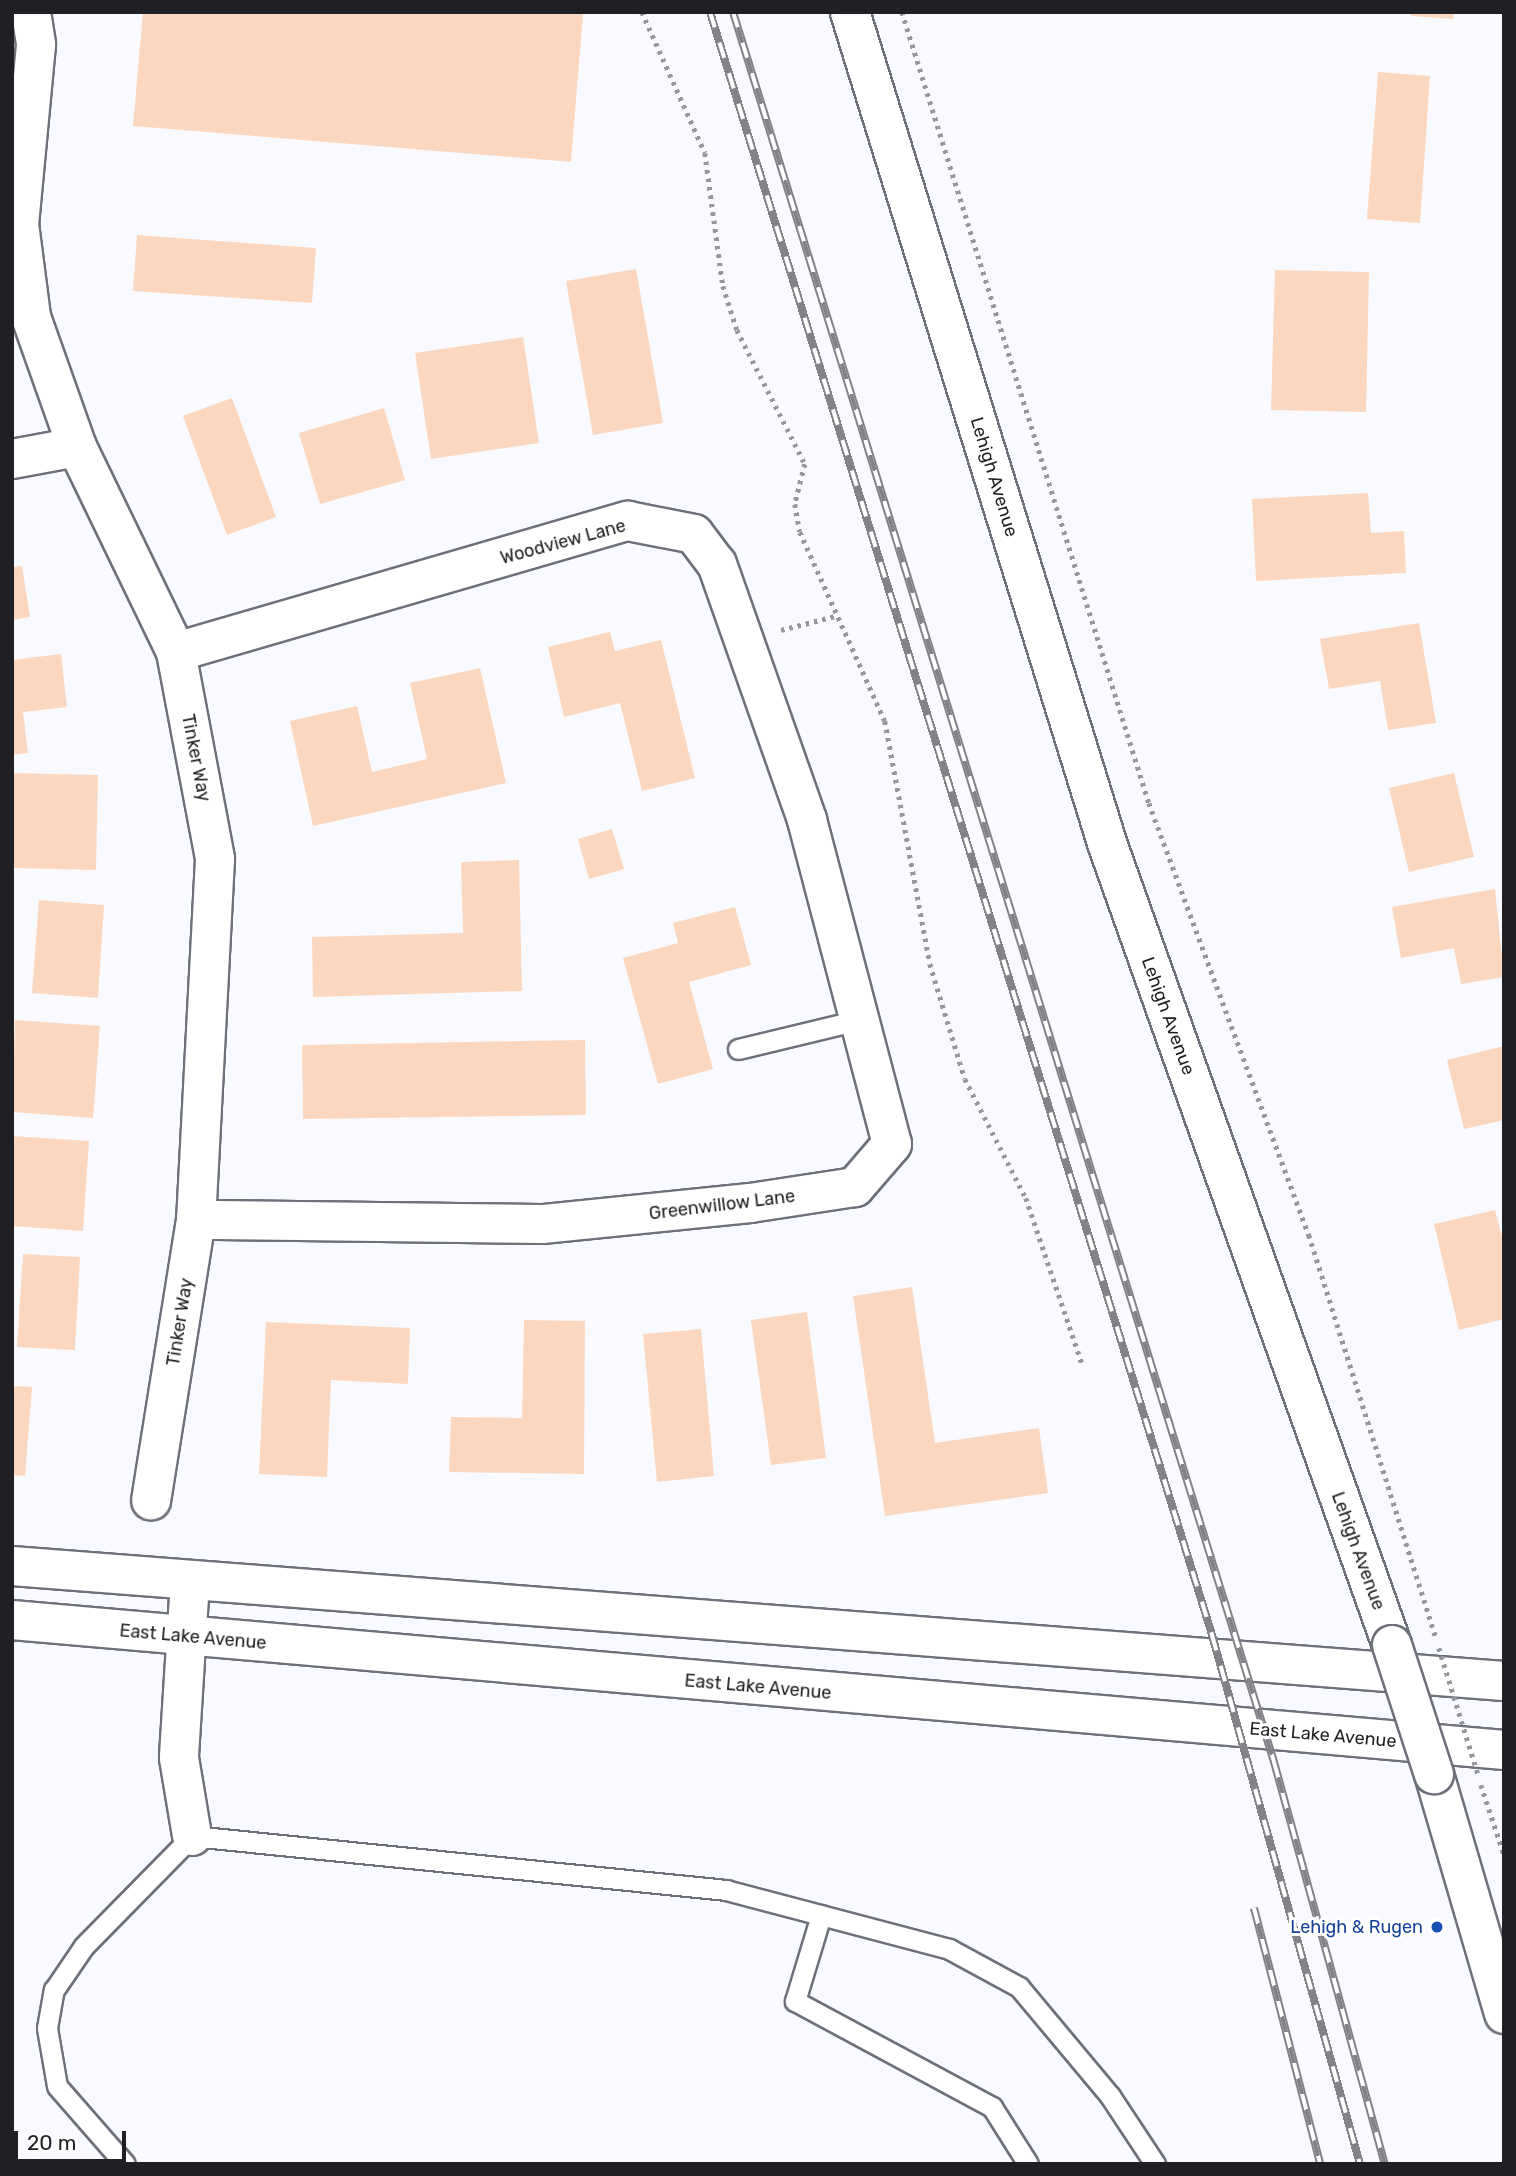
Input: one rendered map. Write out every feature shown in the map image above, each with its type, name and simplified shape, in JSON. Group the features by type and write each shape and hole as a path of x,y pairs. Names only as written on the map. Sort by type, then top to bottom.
{"street":[{"name":"Lehigh Avenue","path":"850,12 1107,843 1392,1645 1434,1774 1492,1928 1504,2014"},
{"name":"Tinker Way","path":"34,29 19,224 31,317 77,447 176,652 215,859 196,1220 151,1500"},
{"path":"12,459 77,447"},
{"name":"Woodview Lane","path":"176,652 628,521 694,534 717,564 807,820"},
{"name":"Greenwillow Lane","path":"196,1220 542,1224 855,1187 892,1144 807,820"},
{"path":"12,1566 1504,1681"},
{"path":"190,1581 179,1758 192,1836"},
{"name":"East Lake Avenue","path":"12,1620 1491,1764"}],"lane":[{"path":"738,1049 859,1020"},
{"path":"125,2164 57,2086 47,2028 54,1990 83,1946 192,1836 726,1890 949,1949 1019,1987 1110,2096 1155,2164"},
{"path":"821,1915 795,2001 992,2107 1028,2164"}],"path":[{"path":"642,12 705,152 723,286 737,330 805,464 795,504 800,531 835,616 875,688 885,721 930,964 965,1079 1026,1198 1082,1363"},
{"path":"902,12 1149,803 1313,1248 1410,1540 1438,1648 1491,1764 1504,1854"},
{"path":"744,640 835,616"}],"building":[{"path":"143,12 583,14 571,162 133,126"},
{"path":"1412,12 1454,12 1453,19 1411,16"},
{"path":"1378,72 1430,76 1420,223 1367,219"},
{"path":"137,235 316,248 312,303 133,291"},
{"path":"636,269 663,423 593,435 566,281"},
{"path":"1275,270 1369,272 1366,412 1271,410"},
{"path":"523,337 539,443 431,459 415,353"},
{"path":"232,398 276,517 227,535 183,416"},
{"path":"384,408 405,480 320,504 299,433"},
{"path":"1368,493 1371,533 1404,531 1406,573 1256,581 1252,499"},
{"path":"22,566 30,617 12,620 12,567"},
{"path":"1419,623 1436,723 1388,730 1380,681 1329,689 1320,639"},
{"path":"610,632 615,651 661,640 695,778 642,791 620,703 564,717 548,647"},
{"path":"61,654 67,707 23,712 28,753 12,755 12,660"},
{"path":"480,668 506,783 313,826 290,721 357,706 372,772 427,759 410,683"},
{"path":"12,773 98,775 96,870 12,868"},
{"path":"1454,773 1474,857 1409,872 1389,788"},
{"path":"612,829 624,869 589,879 578,839"},
{"path":"519,860 522,991 313,997 312,937 463,933 461,862"},
{"path":"1495,889 1504,977 1461,984 1454,948 1401,958 1392,907"},
{"path":"39,900 104,905 98,998 32,993"},
{"path":"735,907 751,965 689,982 713,1069 658,1084 623,958 678,943 673,923"},
{"path":"15,1020 100,1026 93,1118 12,1112"},
{"path":"585,1040 586,1115 303,1119 302,1045"},
{"path":"1504,1046 1504,1120 1464,1129 1447,1060"},
{"path":"12,1136 89,1141 83,1231 12,1226"},
{"path":"1495,1210 1504,1245 1504,1319 1459,1330 1434,1224"},
{"path":"23,1254 80,1257 75,1350 17,1347"},
{"path":"912,1287 935,1443 1039,1428 1048,1493 885,1516 853,1296"},
{"path":"807,1312 826,1458 771,1465 751,1320"},
{"path":"524,1320 585,1321 584,1474 449,1472 451,1417 522,1418"},
{"path":"266,1322 410,1328 408,1384 331,1380 327,1477 259,1474"},
{"path":"701,1329 714,1476 657,1482 643,1334"},
{"path":"12,1386 32,1387 25,1476 12,1475"}],"railway":[{"path":"710,12 1212,1635 1360,2164"},
{"path":"733,12 1274,1762 1385,2164"},
{"path":"1254,1908 1320,2164"}],"place":[{"name":"Lehigh & Rugen","path":"1437,1927"}]}
